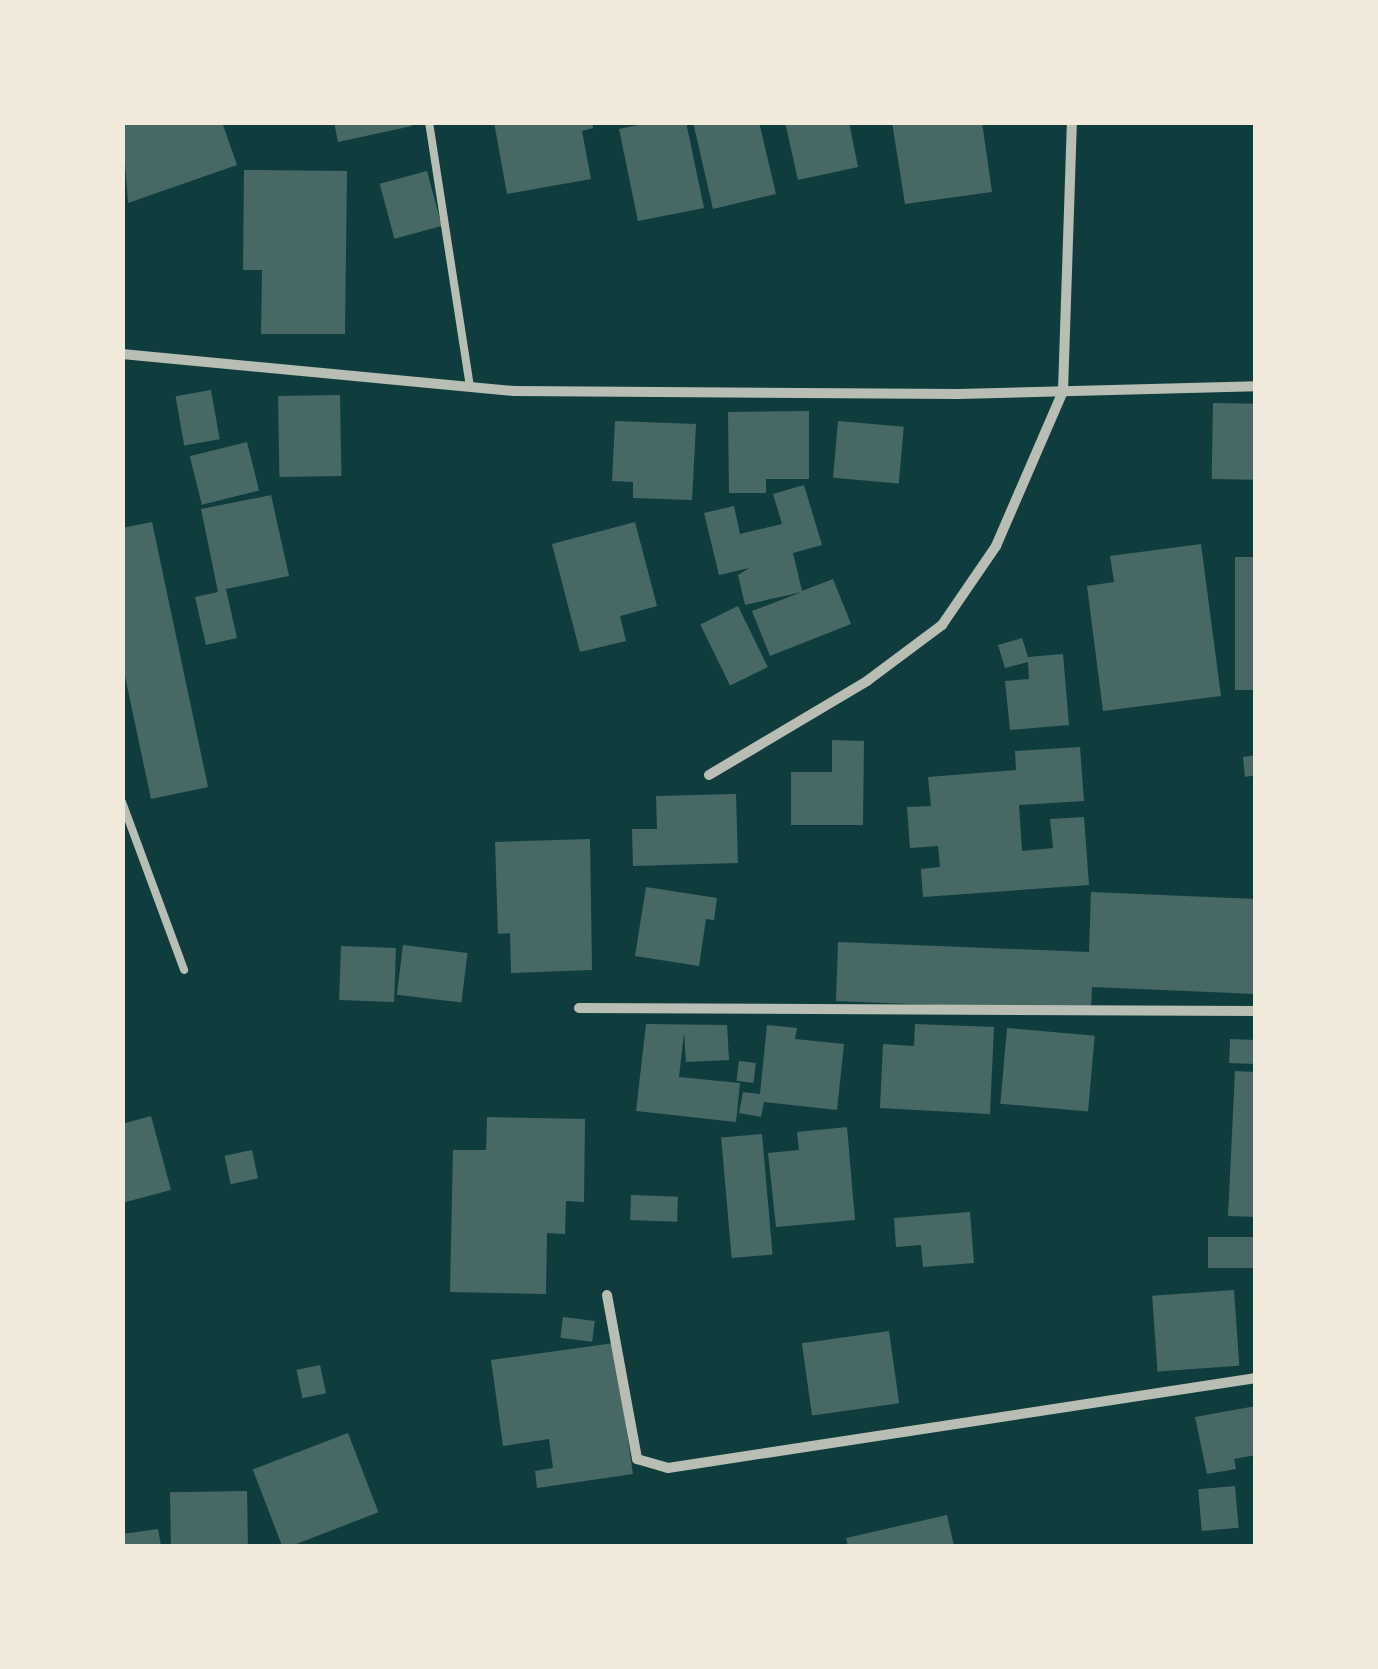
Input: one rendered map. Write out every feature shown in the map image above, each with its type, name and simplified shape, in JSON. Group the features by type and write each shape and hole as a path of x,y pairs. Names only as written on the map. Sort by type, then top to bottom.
{"street":[{"path":"709,776 867,681 942,625 996,546 1063,391 1072,122"},
{"path":"122,354 470,387 1063,391 1256,386"},
{"path":"579,1008 1256,1011"},
{"path":"607,1295 637,1460 668,1468 1256,1378"}],"lane":[{"path":"430,122 470,387"},
{"path":"122,802 184,970"}],"building":[{"path":"122,122 222,122 237,165 128,203"},
{"path":"334,122 412,122 412,126 338,142"},
{"path":"494,122 592,122 593,128 582,131 591,179 507,194"},
{"path":"652,122 686,122 704,208 638,221 619,129"},
{"path":"693,122 759,122 776,194 713,209"},
{"path":"785,122 849,122 858,167 798,180"},
{"path":"892,122 982,122 992,192 905,204"},
{"path":"244,170 347,171 345,334 261,334 262,270 243,270"},
{"path":"427,171 442,226 394,239 380,184"},
{"path":"211,390 220,439 184,445 176,396"},
{"path":"340,395 341,476 279,477 278,396"},
{"path":"1213,403 1256,404 1255,480 1212,479"},
{"path":"809,411 809,479 766,479 766,493 729,493 728,412"},
{"path":"615,421 696,424 692,500 633,498 633,482 612,481"},
{"path":"838,421 904,427 899,484 833,478"},
{"path":"247,442 259,491 202,505 190,456"},
{"path":"804,485 822,545 793,553 802,591 833,579 851,624 770,656 752,611 802,592 745,605 738,575 749,568 719,575 704,513 734,506 740,534 782,524 773,494"},
{"path":"271,495 289,576 226,589 237,638 206,645 195,597 218,592 201,509"},
{"path":"152,522 208,787 151,799 122,662 122,528"},
{"path":"635,522 657,606 620,616 626,641 580,652 552,544"},
{"path":"1201,544 1221,696 1103,711 1087,586 1114,582 1110,556"},
{"path":"1235,557 1256,557 1256,690 1235,690"},
{"path":"738,606 768,667 730,686 700,624"},
{"path":"1022,638 1028,657 1063,654 1069,725 1010,730 1005,681 1029,679 1028,662 1005,668 998,645"},
{"path":"832,740 864,741 863,825 791,825 791,772 832,772"},
{"path":"1080,747 1084,801 1019,805 1022,851 1053,848 1050,819 1084,817 1089,885 923,897 921,869 940,867 938,846 910,848 907,807 931,806 928,777 1016,770 1015,751"},
{"path":"1256,755 1256,775 1245,777 1243,757"},
{"path":"736,794 738,863 633,866 632,829 657,829 656,796"},
{"path":"590,839 592,970 511,973 510,933 498,934 495,842"},
{"path":"646,887 717,898 714,920 706,919 699,966 635,956"},
{"path":"1091,892 1256,899 1256,994 1092,987 1091,1011 836,1001 838,942 1089,952"},
{"path":"403,945 468,953 461,1003 397,995"},
{"path":"341,946 396,948 394,1002 339,1000"},
{"path":"646,1024 727,1025 729,1060 686,1062 684,1033 679,1077 740,1083 736,1122 636,1111"},
{"path":"915,1024 994,1027 990,1114 880,1108 883,1044 914,1046"},
{"path":"767,1025 797,1028 795,1039 844,1044 837,1110 764,1102 761,1117 739,1113 743,1092 760,1094"},
{"path":"1007,1028 1095,1036 1088,1111 1000,1104"},
{"path":"1230,1039 1256,1040 1255,1064 1229,1063"},
{"path":"739,1061 756,1063 753,1083 737,1081"},
{"path":"1235,1071 1256,1072 1256,1217 1228,1216"},
{"path":"151,1116 171,1190 122,1203 122,1124"},
{"path":"487,1117 585,1119 584,1202 566,1201 565,1234 547,1233 546,1294 450,1292 453,1150 486,1150"},
{"path":"847,1127 855,1220 776,1227 768,1153 799,1150 797,1132"},
{"path":"762,1134 773,1255 732,1258 721,1138"},
{"path":"252,1150 258,1178 231,1184 225,1156"},
{"path":"631,1195 678,1197 677,1222 630,1220"},
{"path":"970,1212 974,1263 923,1267 921,1245 896,1247 894,1218"},
{"path":"1208,1237 1256,1237 1256,1268 1208,1268"},
{"path":"1234,1290 1239,1366 1158,1372 1152,1296"},
{"path":"563,1317 595,1321 592,1342 560,1338"},
{"path":"889,1331 899,1403 812,1416 802,1343"},
{"path":"614,1343 633,1474 537,1488 535,1471 553,1468 549,1439 503,1446 491,1360"},
{"path":"320,1365 326,1393 303,1398 297,1370"},
{"path":"1256,1406 1256,1455 1234,1459 1236,1469 1207,1474 1195,1417"},
{"path":"348,1433 378,1512 282,1546 253,1470"},
{"path":"1235,1486 1239,1528 1202,1531 1198,1489"},
{"path":"247,1491 248,1546 171,1546 170,1492"},
{"path":"947,1515 954,1546 848,1546 846,1538"},
{"path":"158,1529 161,1546 122,1546 122,1534"}]}
